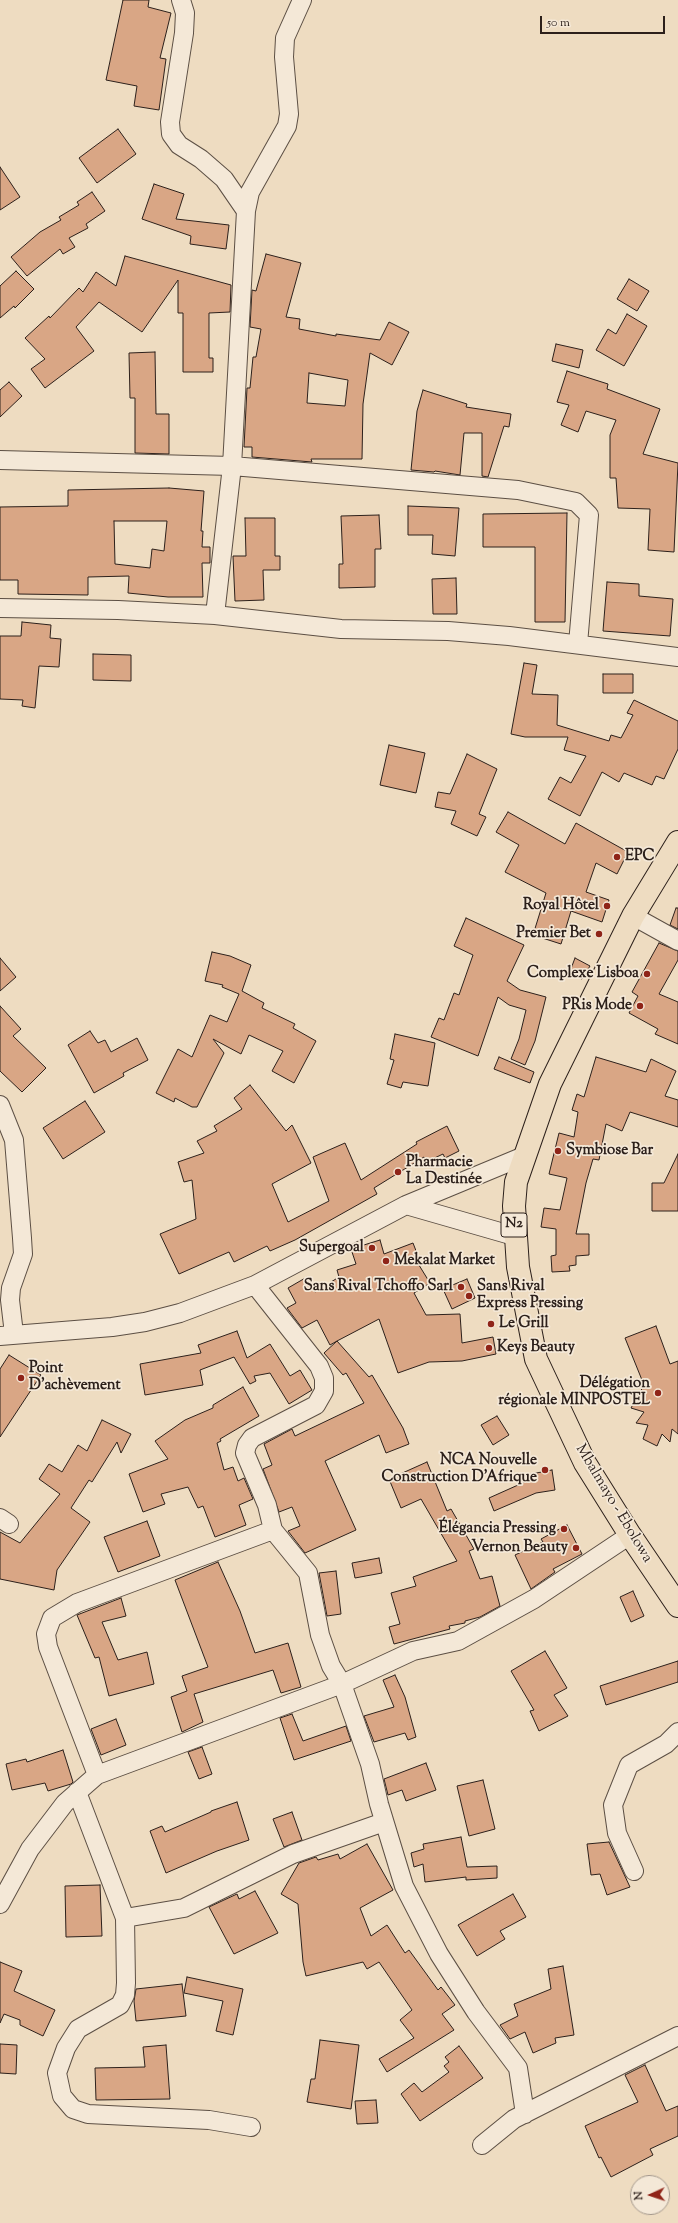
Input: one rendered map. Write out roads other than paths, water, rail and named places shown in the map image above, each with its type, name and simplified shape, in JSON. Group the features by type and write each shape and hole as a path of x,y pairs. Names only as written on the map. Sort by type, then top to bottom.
{"highway":[{"name":"Mbalmayo - Ebolowa","path":"678,842 633,916 550,1084 516,1182 514,1236 518,1268 536,1359 585,1463 630,1535 678,1606"}],"street":[{"path":"181,0 185,13 184,33 171,115 171,134 179,145 201,159 224,180 246,211"},
{"path":"215,615 232,466 246,211 250,192 287,126 289,114 284,57 285,38 302,0"},
{"path":"0,460 232,466 518,490 576,502 589,515 578,644"},
{"path":"0,608 118,610 215,615 341,629 448,631 678,656"},
{"path":"633,916 678,941"},
{"path":"0,1105 14,1140 23,1254 11,1288 7,1335 112,1328 145,1322 180,1313 255,1285 406,1204 524,1156"},
{"path":"406,1204 514,1236"},
{"path":"255,1285 319,1366 324,1378 324,1391 316,1405 252,1438 247,1445 245,1453 267,1505 273,1530 308,1573 320,1635 331,1666 342,1684 370,1764 384,1822 404,1886 439,1954 476,2012 518,2068 525,2114"},
{"path":"97,1775 48,1647 46,1634 52,1618 77,1603 273,1530"},
{"path":"0,1904 30,1849 65,1803 97,1775 342,1684 413,1651 458,1641 534,1599 630,1535"},
{"path":"634,1871 618,1833 613,1805 629,1765 666,1744 678,1732"},
{"path":"77,1792 125,1918 125,1995 120,2005 78,2029 66,2048 57,2073 62,2096 73,2109 88,2114 209,2120 251,2127"},
{"path":"125,1918 184,1908 293,1854 384,1822"},
{"path":"482,2145 525,2114 678,2036"}],"place":[{"name":"EPC","path":"617,857"},
{"name":"Royal Hôtel","path":"607,906"},
{"name":"Premier Bet","path":"599,934"},
{"name":"Complexe Lisboa","path":"647,974"},
{"name":"PRis Mode","path":"640,1006"},
{"name":"Symbiose Bar","path":"558,1151"},
{"name":"Pharmacie La Destinée","path":"398,1172"},
{"name":"Supergoal","path":"372,1248"},
{"name":"Mekalat Market","path":"386,1261"},
{"name":"Sans Rival Tchoffo Sarl","path":"461,1287"},
{"name":"Sans Rival Express Pressing","path":"469,1296"},
{"name":"Le Grill","path":"491,1324"},
{"name":"Keys Beauty","path":"489,1348"},
{"name":"Point D’achèvement","path":"21,1378"},
{"name":"Délégation régionale MINPOSTEL","path":"658,1393"},
{"name":"NCA Nouvelle Construction D’Afrique","path":"545,1470"},
{"name":"Élégancia Pressing","path":"564,1529"},
{"name":"Vernon Beauty","path":"576,1548"}]}
